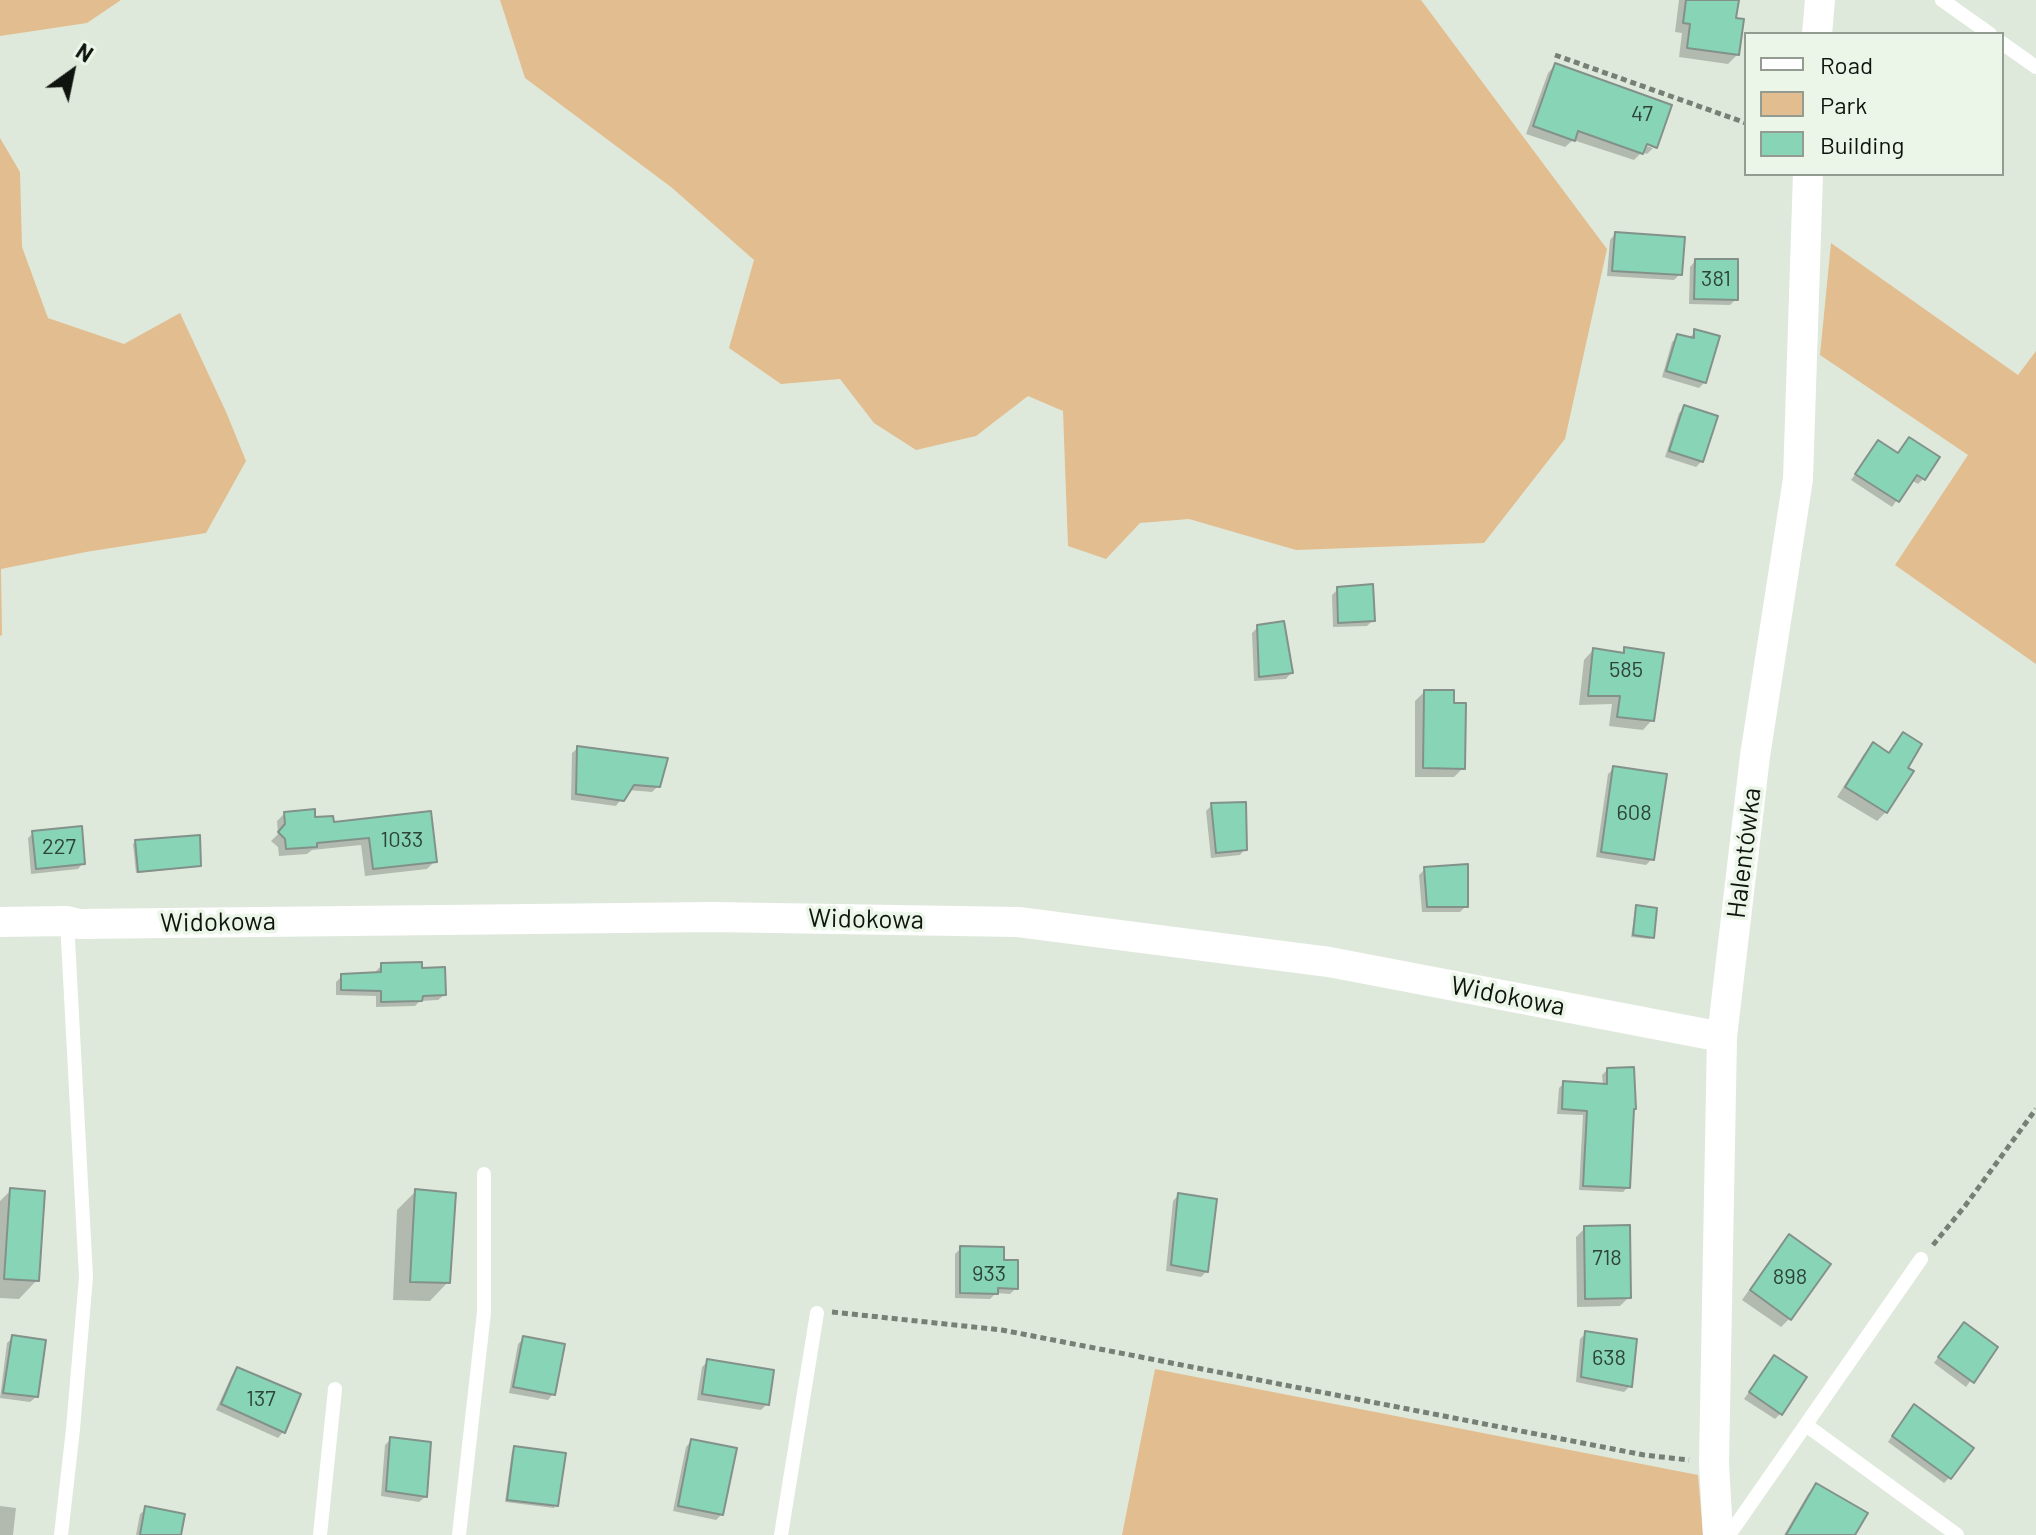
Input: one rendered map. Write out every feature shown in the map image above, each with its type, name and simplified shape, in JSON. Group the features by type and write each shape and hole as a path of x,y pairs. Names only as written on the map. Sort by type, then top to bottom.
{"street":[{"path":"1817,32 1820,0"},
{"name":"Halentówka","path":"1718,1535 1714,1463 1722,1037 1755,756 1798,479 1808,176"},
{"name":"Widokowa","path":"0,922 67,921 79,924 712,917 1018,922 1329,962 1722,1037"}],"lane":[{"path":"1942,0 1987,32"},
{"path":"2004,44 2036,67"},
{"path":"61,1535 86,1277 67,921"},
{"path":"459,1535 484,1312 484,1174"},
{"path":"1729,1535 1921,1259"},
{"path":"781,1535 817,1313"},
{"path":"320,1535 335,1389"},
{"path":"1806,1425 1957,1535"}],"path":[{"path":"1555,55 1744,122"},
{"path":"1921,1259 1965,1206 2036,1109"},
{"path":"817,1313 837,1311 1002,1330 1644,1455 1714,1463"}],"green space":[{"path":"0,0 121,0 87,23 0,36"},
{"path":"500,0 1421,0 1607,249 1565,439 1484,543 1296,550 1189,519 1140,523 1106,559 1068,546 1063,411 1028,396 976,436 916,450 874,423 840,379 781,384 729,348 754,260 671,187 525,78"},
{"path":"0,138 20,172 22,247 48,318 124,344 180,313 246,461 206,533 1,569 0,636"},
{"path":"1831,243 2018,375 2036,351 2036,664 1895,565 1968,455 1820,355"},
{"path":"1155,1369 1698,1475 1703,1535 1122,1535"}],"building":[{"path":"1686,0 1739,0 1736,18 1744,19 1739,55 1687,48 1690,24 1683,23"},
{"path":"1555,63 1672,105 1657,148 1647,144 1643,154 1578,131 1575,141 1533,126"},
{"path":"1615,232 1685,237 1682,275 1612,271"},
{"path":"1695,259 1738,259 1738,300 1694,299"},
{"path":"1694,329 1720,336 1706,383 1666,371 1677,334 1694,338"},
{"path":"1684,405 1718,416 1703,462 1669,451"},
{"path":"1909,437 1940,457 1925,480 1917,475 1899,502 1855,474 1878,440 1898,453"},
{"path":"1373,584 1375,621 1338,623 1337,587"},
{"path":"1284,621 1293,673 1259,677 1257,625"},
{"path":"1624,647 1664,653 1654,721 1617,717 1620,696 1588,696 1593,648 1624,653"},
{"path":"1424,690 1454,690 1454,703 1466,703 1465,769 1423,768"},
{"path":"1903,732 1922,744 1908,768 1914,771 1887,813 1845,787 1873,742 1889,753"},
{"path":"577,746 668,758 660,787 634,785 624,801 576,794"},
{"path":"1613,766 1667,774 1654,860 1601,852"},
{"path":"1246,802 1247,850 1216,853 1211,803"},
{"path":"315,809 315,817 333,816 334,822 431,811 437,862 373,869 369,838 286,849 285,839 278,832 285,824 284,812"},
{"path":"82,826 85,864 36,869 32,831"},
{"path":"200,835 201,866 138,872 135,840"},
{"path":"1468,864 1468,907 1427,907 1424,867"},
{"path":"1636,905 1657,908 1654,938 1633,935"},
{"path":"422,962 422,968 445,967 446,995 423,996 422,1001 381,1002 381,991 341,990 341,974 381,972 381,963"},
{"path":"1634,1067 1636,1109 1630,1188 1583,1186 1587,1111 1562,1109 1563,1081 1607,1084 1607,1068"},
{"path":"10,1188 45,1191 39,1281 4,1279"},
{"path":"415,1189 456,1193 450,1283 410,1282"},
{"path":"1178,1193 1217,1199 1208,1272 1171,1265"},
{"path":"1630,1225 1631,1298 1585,1299 1584,1226"},
{"path":"1789,1234 1831,1264 1791,1320 1750,1290"},
{"path":"960,1246 1004,1247 1004,1260 1018,1260 1018,1289 998,1288 998,1294 960,1293"},
{"path":"1964,1322 1998,1347 1974,1383 1938,1357"},
{"path":"1585,1331 1637,1339 1632,1387 1581,1377"},
{"path":"12,1335 46,1340 38,1397 3,1393"},
{"path":"523,1336 565,1344 555,1395 513,1387"},
{"path":"1774,1355 1807,1377 1782,1415 1749,1392"},
{"path":"707,1359 774,1370 769,1405 702,1394"},
{"path":"237,1367 301,1394 285,1433 221,1404"},
{"path":"1914,1404 1974,1448 1951,1479 1892,1436"},
{"path":"390,1437 431,1442 427,1497 386,1491"},
{"path":"691,1439 737,1448 723,1515 678,1506"},
{"path":"514,1446 566,1453 558,1506 507,1500"},
{"path":"1816,1483 1868,1513 1855,1535 1786,1535"},
{"path":"145,1506 185,1514 181,1535 140,1535"}]}
